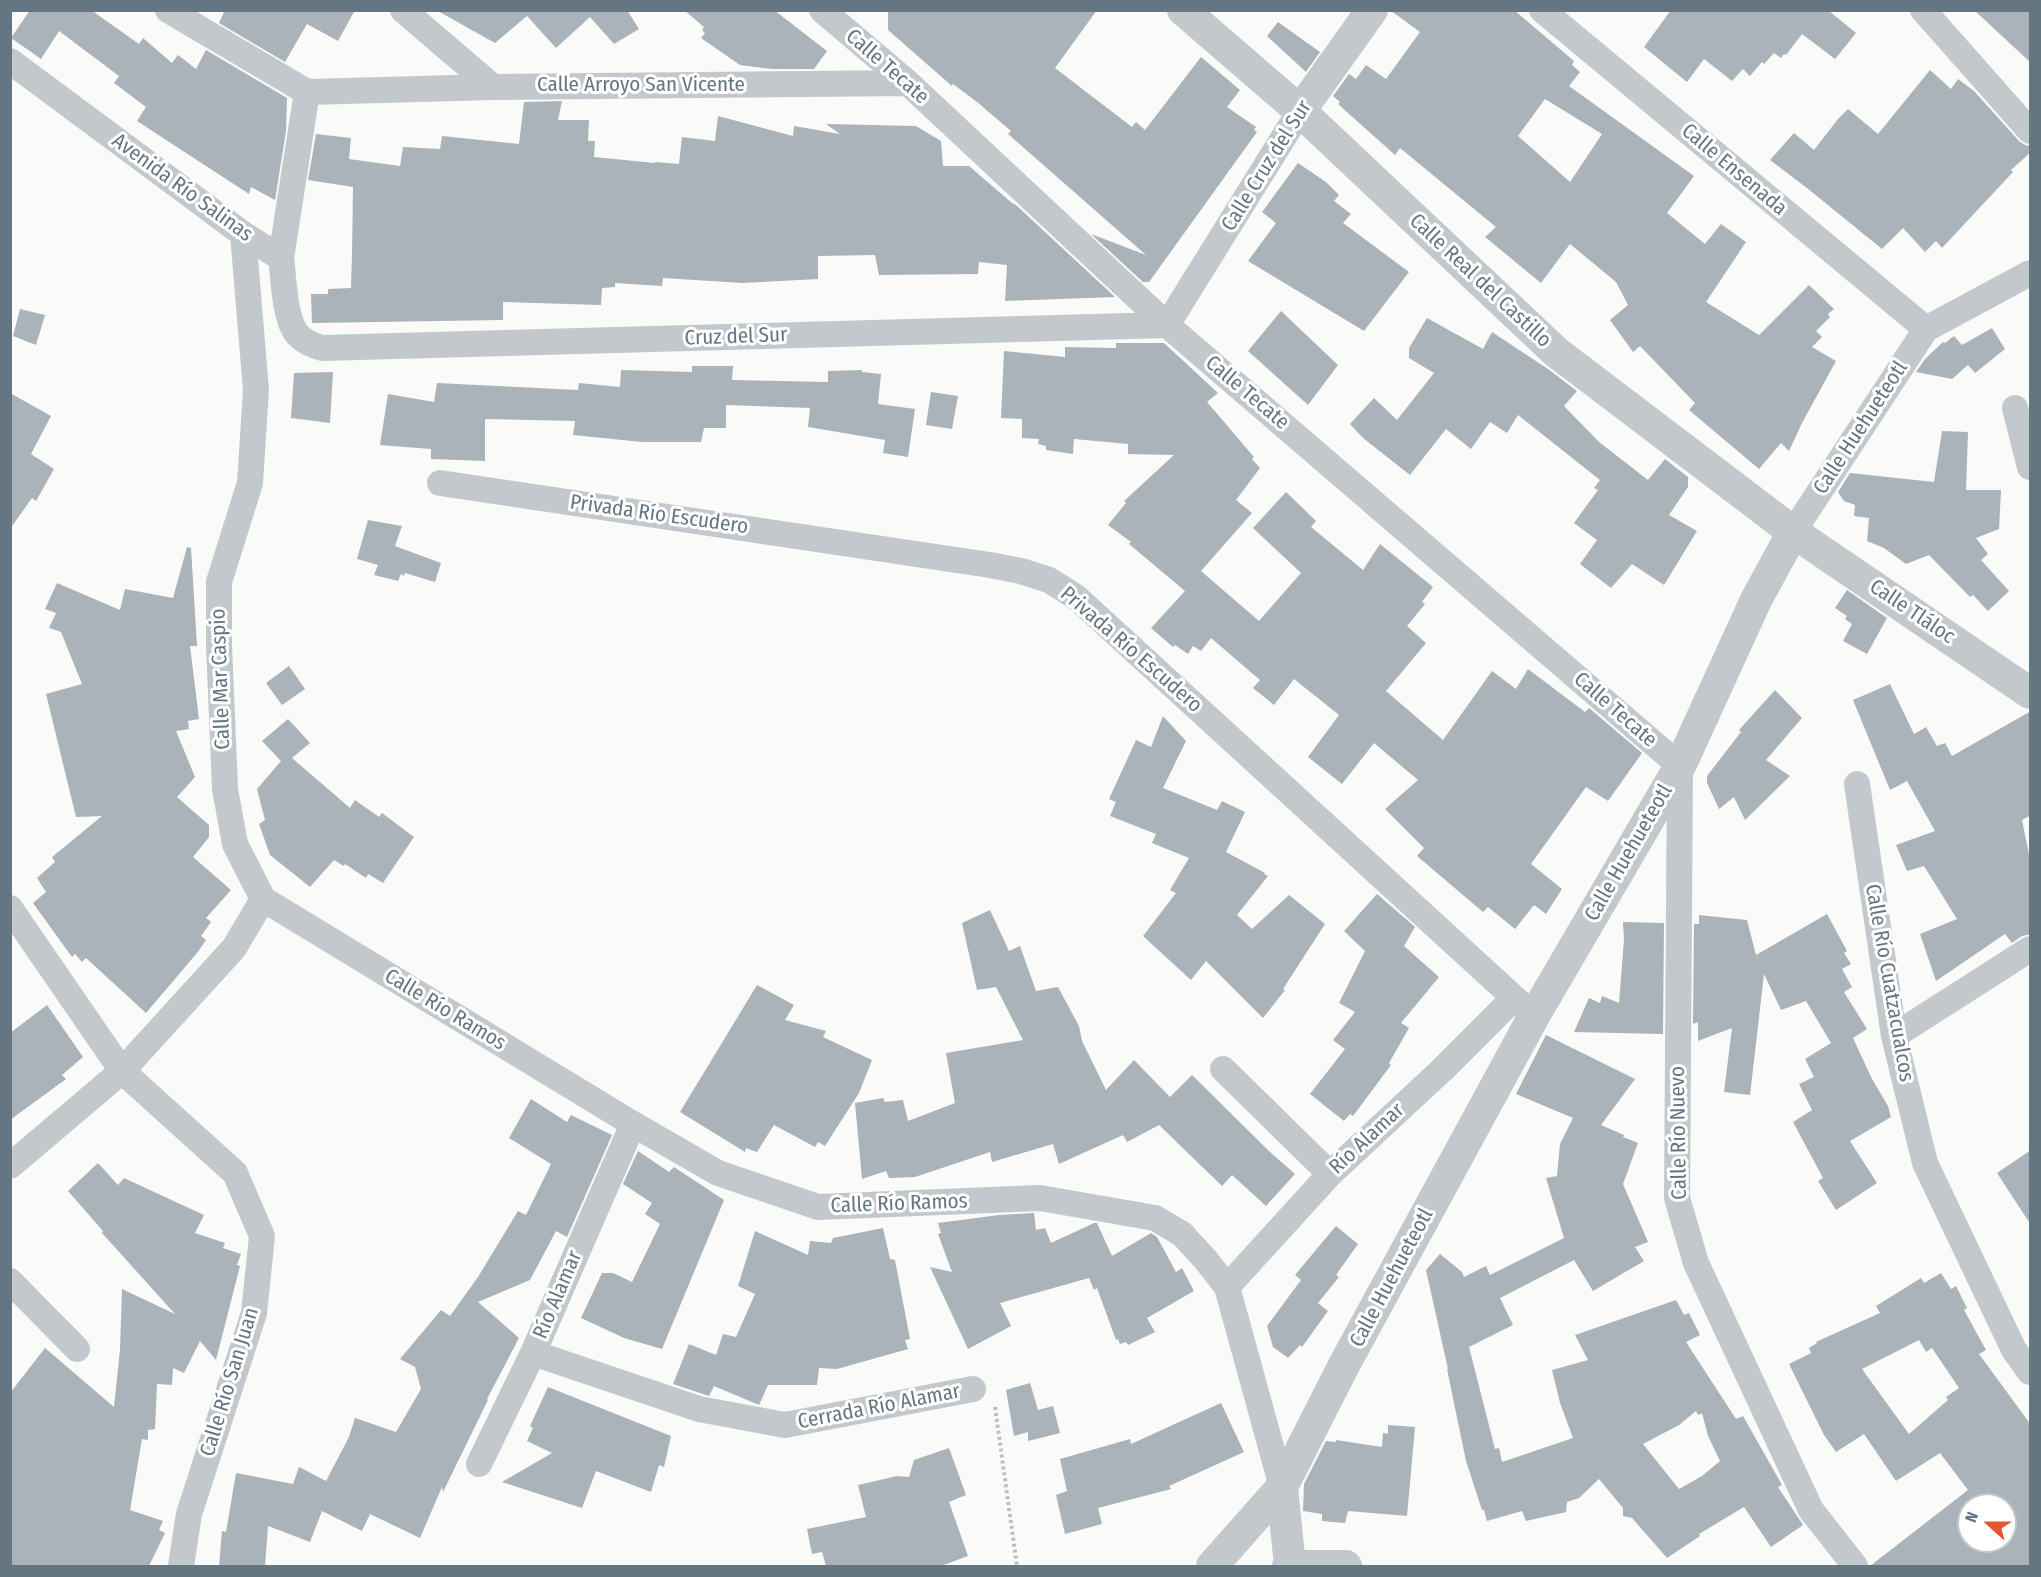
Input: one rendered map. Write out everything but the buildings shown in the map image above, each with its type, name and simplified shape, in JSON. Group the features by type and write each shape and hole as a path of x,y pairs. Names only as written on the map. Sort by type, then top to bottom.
{"street":[{"path":"168,10 308,92 281,258"},
{"path":"403,10 493,87"},
{"name":"Calle Tecate","path":"822,10 908,83 1167,325 1680,766"},
{"name":"Calle Real del Castillo","path":"1183,10 1300,111 1556,352 1793,532"},
{"name":"Calle Cruz del Sur","path":"1167,325 1300,111 1372,10"},
{"name":"Calle Ensenada","path":"1542,10 1926,329"},
{"path":"1923,10 2031,131"},
{"name":"Avenida Río Salinas","path":"10,62 243,234 281,258"},
{"name":"Calle Arroyo San Vicente","path":"308,92 493,87 908,83"},
{"name":"Calle Mar Caspio","path":"243,234 256,390 250,483 219,582 219,645 225,789 235,844 263,899"},
{"name":"Cruz del Sur","path":"281,258 290,321 297,333 307,342 322,348 1167,325"},
{"name":"Calle Huehueteotl","path":"1212,1566 1282,1487 1524,1007 1680,766 1756,600 1793,532 1926,329 2031,273"},
{"path":"2015,408 2031,467"},
{"name":"Privada Río Escudero","path":"440,483 990,565 1021,571 1049,580 1076,597 1524,1007"},
{"name":"Calle Tláloc","path":"1793,532 2031,693"},
{"name":"Calle Río Nuevo","path":"1680,766 1677,1198 1696,1263 1811,1510 1855,1566"},
{"name":"Calle Río Cuatzacualcos","path":"1857,784 1894,1036 1925,1163 2014,1350 2031,1372"},
{"path":"10,1166 122,1071 234,948 263,899"},
{"name":"Calle Río Ramos","path":"263,899 633,1124 718,1173 818,1207 1040,1198 1155,1218 1182,1234 1227,1287 1282,1487 1290,1566"},
{"name":"Calle Río San Juan","path":"10,908 122,1071 235,1173 262,1236 254,1313 189,1514 181,1566"},
{"path":"1894,1036 2031,949"},
{"name":"Río Alamar","path":"1227,1287 1330,1174 1443,1069 1524,1007"},
{"path":"1223,1069 1330,1174"},
{"name":"Río Alamar","path":"479,1464 533,1353 633,1124"},
{"path":"10,1281 76,1349"},
{"name":"Cerrada Río Alamar","path":"533,1353 699,1409 785,1425 973,1389"},
{"path":"1290,1566 1346,1566"}],"path":[{"name":"Cerrada Río Alamar","path":"973,1389 996,1408 1017,1566"}]}
